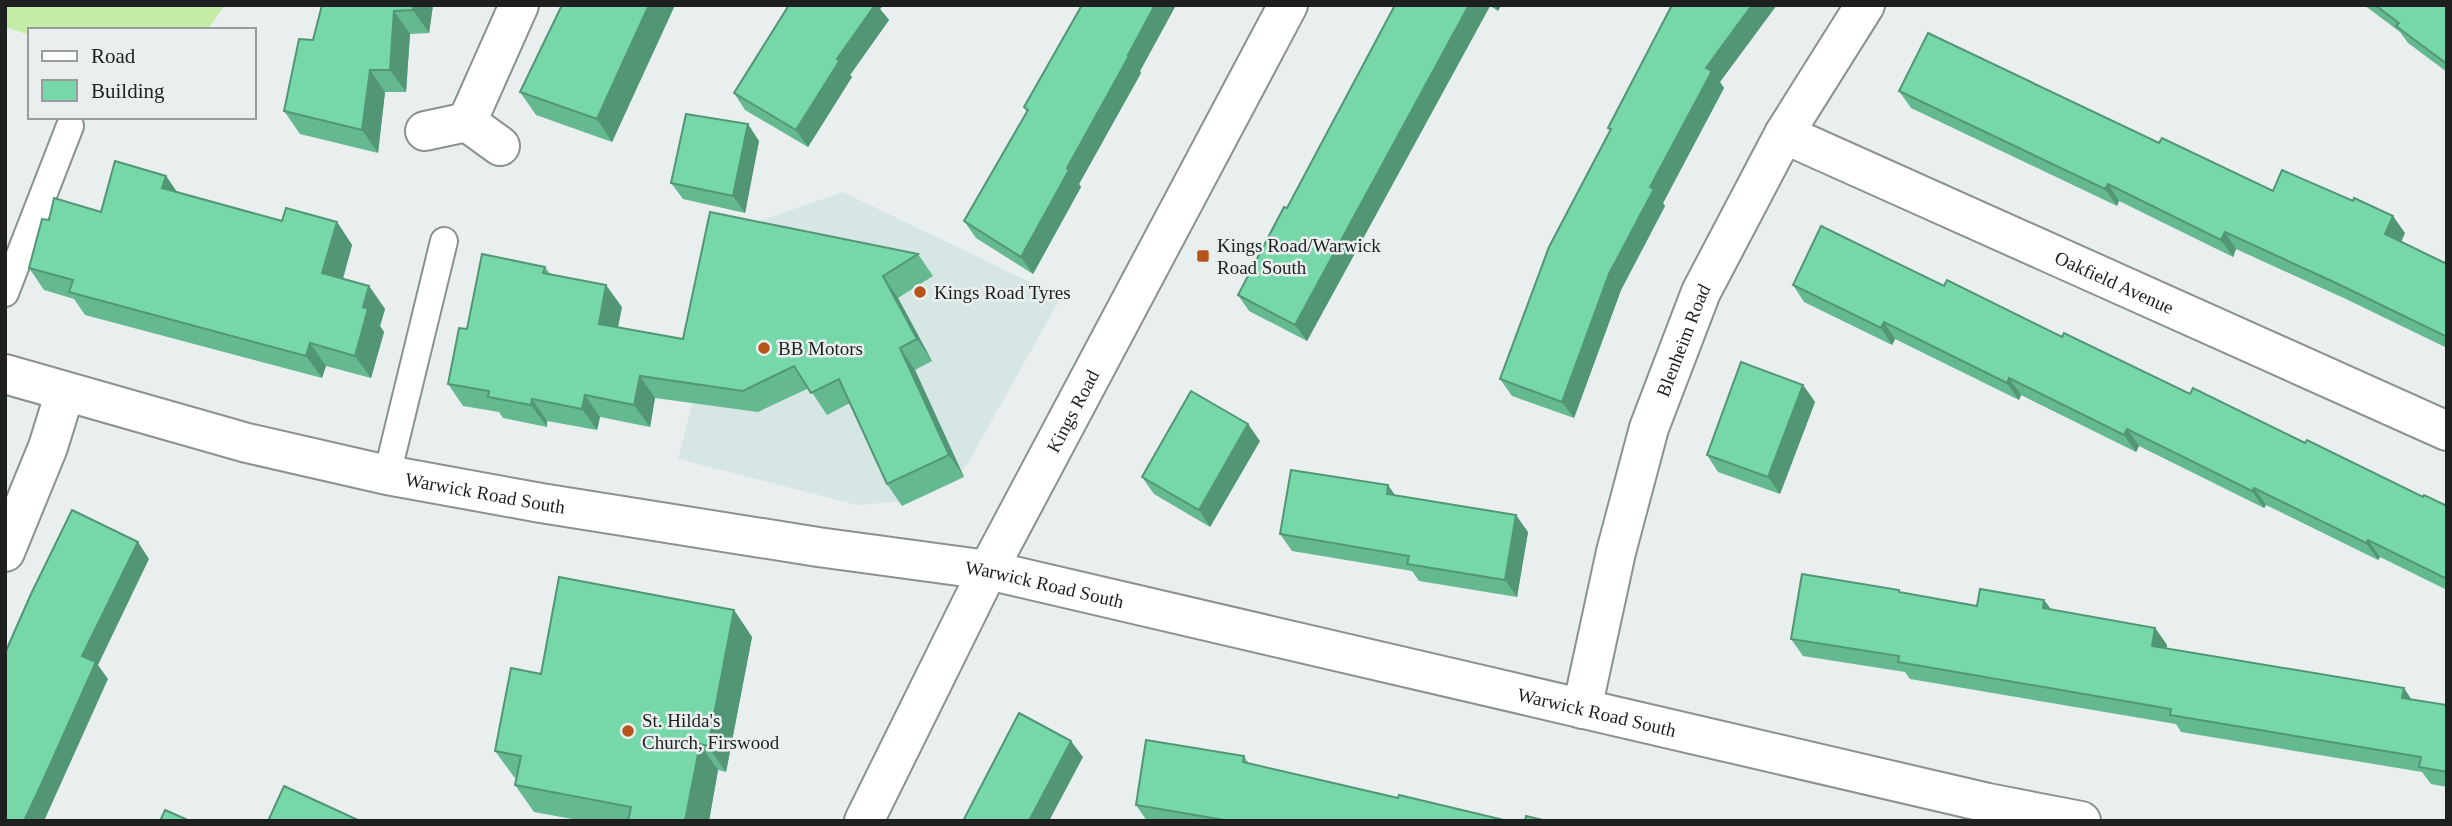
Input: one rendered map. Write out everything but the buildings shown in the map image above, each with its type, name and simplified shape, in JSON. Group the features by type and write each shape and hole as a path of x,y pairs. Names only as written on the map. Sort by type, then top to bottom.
{"street":[{"path":"467,122 519,5"},
{"name":"Kings Road","path":"864,821 988,570 1288,5"},
{"name":"Blenheim Road","path":"1582,709 1616,551 1649,428 1701,292 1784,134 1865,5"},
{"path":"425,131 467,122 500,146"},
{"name":"Oakfield Avenue","path":"1784,134 2447,431"},
{"name":"Warwick Road South","path":"5,374 247,443 387,475 721,532 988,570 1582,709 1987,812 2081,821"},
{"path":"5,552 48,447 65,392"}],"lane":[{"path":"5,293 70,126"},
{"path":"387,475 444,241"}],"shaded area":[{"path":"843,192 1061,297 967,465 951,481 908,501 857,505 678,459 736,229"}],"green space":[{"path":"5,5 225,5 208,28 28,28 28,34 5,27"}],"place":[{"name":"Kings Road/Warwick Road South","path":"1203,256"},
{"name":"Kings Road Tyres","path":"920,292"},
{"name":"BB Motors","path":"764,348"},
{"name":"St. Hilda's Church, Firswood","path":"628,731"}]}
